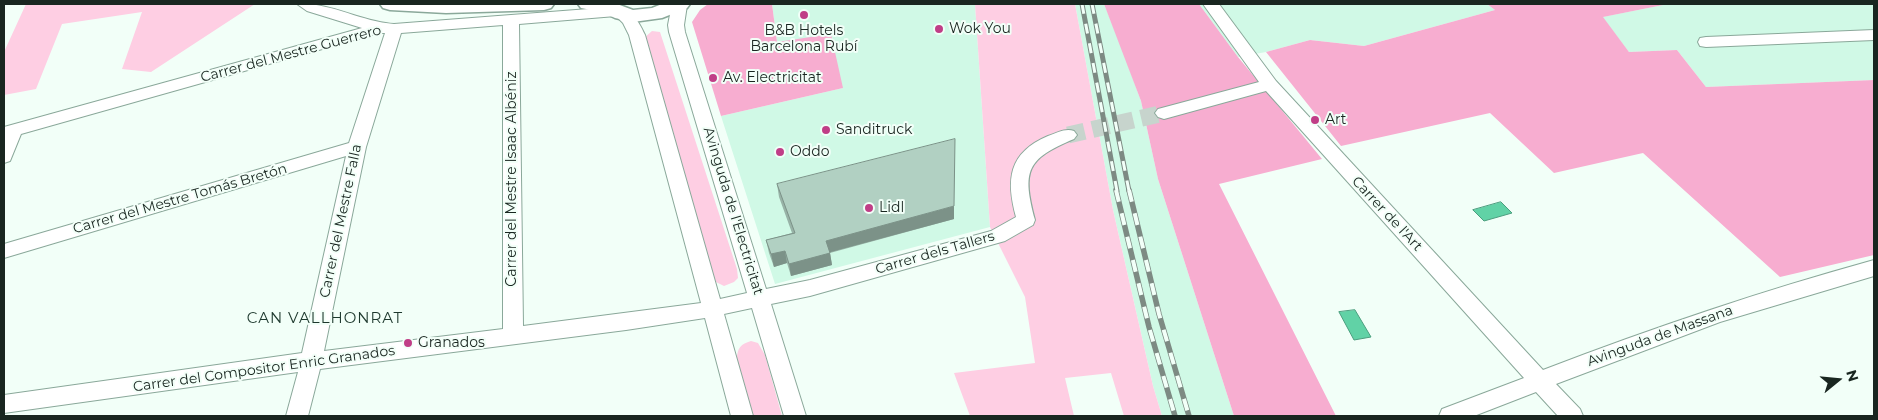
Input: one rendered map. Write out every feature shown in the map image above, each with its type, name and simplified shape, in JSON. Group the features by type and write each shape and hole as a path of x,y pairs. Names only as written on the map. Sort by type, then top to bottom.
{"main road":[{"path":"390,4 508,10 544,4"},
{"path":"607,8 638,16 655,14 681,4"}],"street":[{"path":"306,4 312,8 386,28"},
{"name":"Avinguda de l'Electricitat","path":"681,4 677,32 796,416"},
{"name":"Carrer de l'Art","path":"1211,4 1270,85 1572,416"},
{"path":"607,8 630,21 637,35 742,416"},
{"name":"Carrer del Mestre Guerrero","path":"8,132 386,28 508,10 607,8"},
{"name":"Carrer del Mestre Isaac Albéniz","path":"508,10 513,336"},
{"name":"Carrer del Mestre Falla","path":"297,416 311,361 356,147 386,28"},
{"path":"1706,42 1874,35"},
{"path":"1164,113 1270,85"},
{"path":"4,156 8,132"},
{"name":"Carrer dels Tallers","path":"761,298 810,288 962,247 1005,232 1026,220 1019,198 1018,185 1019,172 1023,164 1042,145 1068,135"},
{"name":"Carrer del Mestre Tomás Bretón","path":"4,251 356,147"},
{"name":"Avinguda de Massana","path":"1450,416 1692,323 1801,287 1874,268"},
{"name":"Carrer del Compositor Enric Granados","path":"4,404 311,361 712,309 761,298"}],"shaded area":[{"path":"26,4 255,4 151,72 122,69 142,12 62,24 36,89 4,95 4,52"},
{"path":"708,4 772,4 777,42 831,34 843,88 721,116 692,22 700,10"},
{"path":"772,4 975,4 990,227 775,284 721,116 843,88 777,42"},
{"path":"975,4 1075,4 1113,210 1153,386 1162,416 1124,416 1111,373 1065,378 1074,416 970,416 954,373 1035,363 1025,297 990,227"},
{"path":"1075,4 1104,4 1121,46 1141,101 1158,179 1234,416 1162,416 1153,386 1113,210"},
{"path":"1104,4 1199,4 1238,57 1322,159 1219,184 1336,416 1234,416 1158,179 1141,101"},
{"path":"1199,4 1487,4 1495,10 1364,46 1310,40 1266,52 1238,57"},
{"path":"1487,4 1668,4 1603,17 1629,52 1677,50 1706,87 1874,80 1874,255 1780,277 1643,153 1554,173 1490,113 1341,146 1266,52 1310,40 1364,46 1495,10"},
{"path":"1668,4 1874,4 1874,80 1706,87 1677,50 1629,52 1602,17"},
{"path":"652,31 660,32 737,269 738,278 724,286 716,282 712,272 644,38"},
{"path":"1501,202 1512,213 1484,221 1473,210"},
{"path":"1355,310 1371,337 1354,340 1339,312"},
{"path":"751,341 758,343 765,355 782,416 753,416 737,359 740,347"}],"building":[{"name":"Lidl","path":"955,139 954,206 826,241 830,253 789,264 785,251 771,254 766,240 795,233 777,184"}],"tunnel":[{"path":"1068,135 1164,113"}],"railway":[{"path":"1082,4 1117,191"},
{"path":"1092,4 1129,191"},
{"path":"1116,190 1149,327 1175,416"},
{"path":"1129,190 1159,314 1189,416"}],"place":[{"name":"B&B Hotels Barcelona Rubí","path":"804,15"},
{"name":"Wok You","path":"939,29"},
{"name":"Av. Electricitat","path":"713,78"},
{"name":"Art","path":"1315,120"},
{"name":"Sanditruck","path":"826,130"},
{"name":"Oddo","path":"780,152"},
{"name":"Lidl","path":"869,208"},
{"name":"Granados","path":"408,343"}],"district":[{"name":"CAN VALLHONRAT","path":"325,319"}]}
